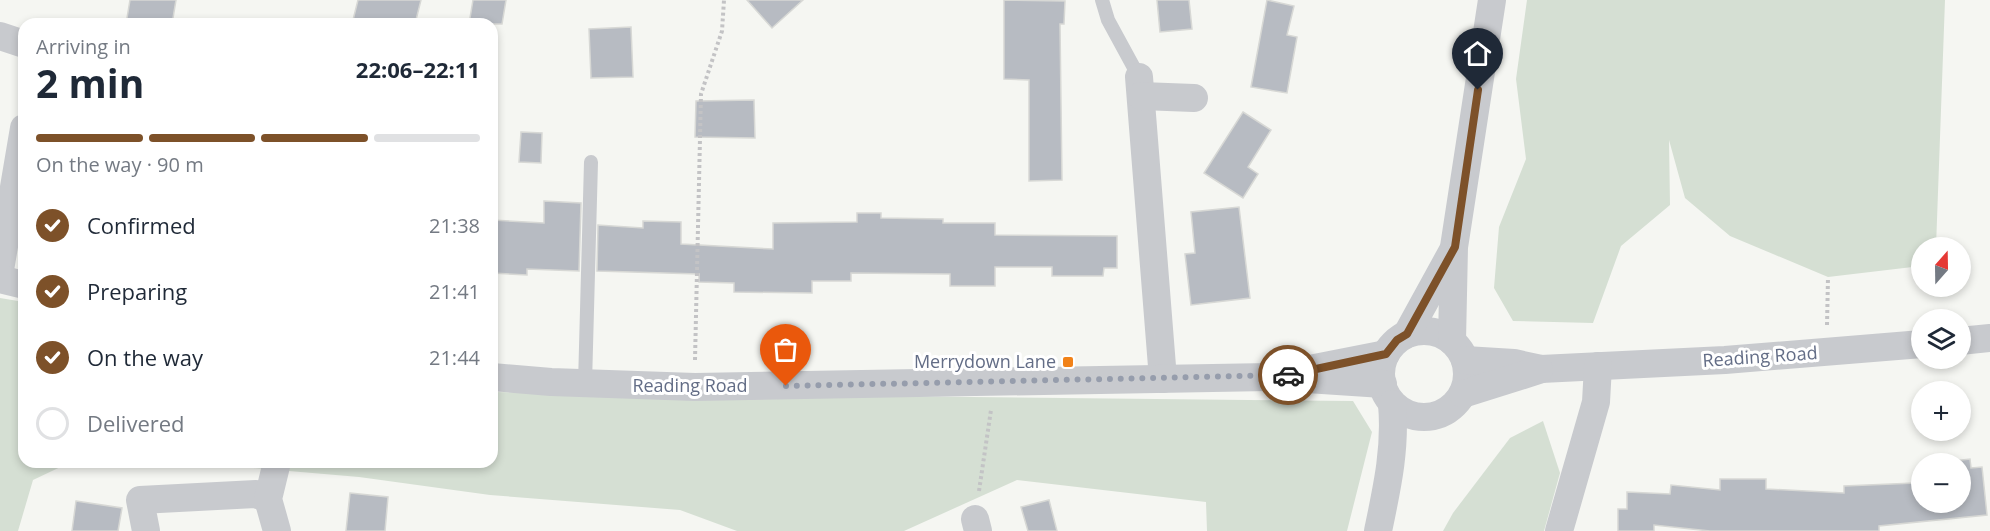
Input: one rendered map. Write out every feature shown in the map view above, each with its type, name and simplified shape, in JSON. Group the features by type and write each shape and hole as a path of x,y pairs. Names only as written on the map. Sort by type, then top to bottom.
{"street":[{"path":"1458,350 1455,247 1492,0"},
{"path":"0,36 18,42"},
{"path":"1163,379 1140,86 1194,98"},
{"path":"0,270 18,164"},
{"path":"1407,334 1455,247"},
{"path":"0,279 18,284"},
{"path":"1378,531 1391,470 1395,435 1382,363 1397,340 1407,334 1423,330 1440,333 1458,350 1468,372 1455,402 1414,438 1391,470"},
{"path":"1971,340 1990,338"},
{"name":"Reading Road","path":"1458,350 1541,369 1911,345"},
{"name":"Reading Road","path":"1284,376 1386,354"},
{"path":"1559,531 1596,402 1598,366"},
{"name":"Reading Road","path":"1455,402 1541,369"},
{"name":"Reading Road","path":"498,377 585,384 695,387 1284,376 1335,383 1388,394"},
{"path":"1388,394 1405,413 1418,417 1436,416 1455,402"},
{"path":"276,468 268,499 277,531"},
{"path":"146,531 140,500 256,494 268,499"}],"lane":[{"path":"1102,0 1108,20 1140,86"},
{"path":"585,384 591,162"}],"path":[{"path":"695,387 701,94 722,31 724,0"},
{"path":"1826,352 1828,277"},
{"path":"977,525 992,415 990,382"}],"shaded area":[{"path":"1527,0 1945,0 1936,237 1911,237 1911,267 1828,277 1730,236 1685,198 1669,140 1670,205 1621,246 1593,323 1513,321 1494,288 1499,227 1526,159 1516,79"},
{"path":"0,298 18,301 18,468 58,468 33,480 18,531 0,531"},
{"path":"498,392 1353,401 1372,432 1347,531 1207,531 1206,502 1017,480 904,531 737,531 680,510 490,495 359,477 254,468 498,468"},
{"path":"1543,421 1560,473 1544,531 1443,531 1453,513 1510,438"}],"building":[{"path":"130,0 176,0 173,18 127,18"},
{"path":"358,0 421,0 416,18 354,18"},
{"path":"473,0 506,0 502,24 498,24 498,18 470,18"},
{"path":"747,0 803,0 772,28"},
{"path":"1004,0 1065,1 1064,24 1060,24 1062,180 1029,181 1029,80 1004,79"},
{"path":"1157,0 1189,0 1192,29 1160,32"},
{"path":"1267,0 1294,6 1287,35 1297,37 1287,93 1251,87"},
{"path":"631,27 633,77 591,78 589,29"},
{"path":"754,100 755,138 695,137 696,101"},
{"path":"1243,112 1271,130 1248,167 1258,174 1243,198 1204,173"},
{"path":"521,132 542,133 541,163 519,162"},
{"path":"544,201 581,203 579,271 527,269 527,275 498,273 498,220 544,223"},
{"path":"1239,207 1250,298 1191,305 1185,254 1195,253 1191,212"},
{"path":"857,213 881,213 881,218 943,219 943,223 995,223 995,235 1117,236 1117,268 1104,268 1103,276 1052,276 1052,267 995,267 995,286 950,286 950,274 851,273 851,281 812,281 812,293 734,292 734,283 699,282 699,274 597,271 598,225 643,228 643,221 681,222 681,244 773,249 773,223 857,222"},
{"path":"1982,467 1987,515 1879,526 1879,531 1710,531 1654,525 1654,531 1618,531 1618,509 1627,509 1627,492 1670,494 1671,485 1720,490 1720,479 1766,479 1766,489 1844,493 1844,486 1911,483 1911,513 1971,513 1971,468"},
{"path":"350,493 388,497 385,531 346,531"},
{"path":"1049,500 1057,531 1028,531 1021,507"},
{"path":"76,501 122,508 118,531 72,531"}],"way so far":[{"path":"786,386 1247,378 1288,375"}],"place":[{"name":"Merrydown Lane","path":"1068,362"}],"route":[{"path":"1288,375 1386,354 1397,340 1407,334 1455,247 1478,90"}]}
